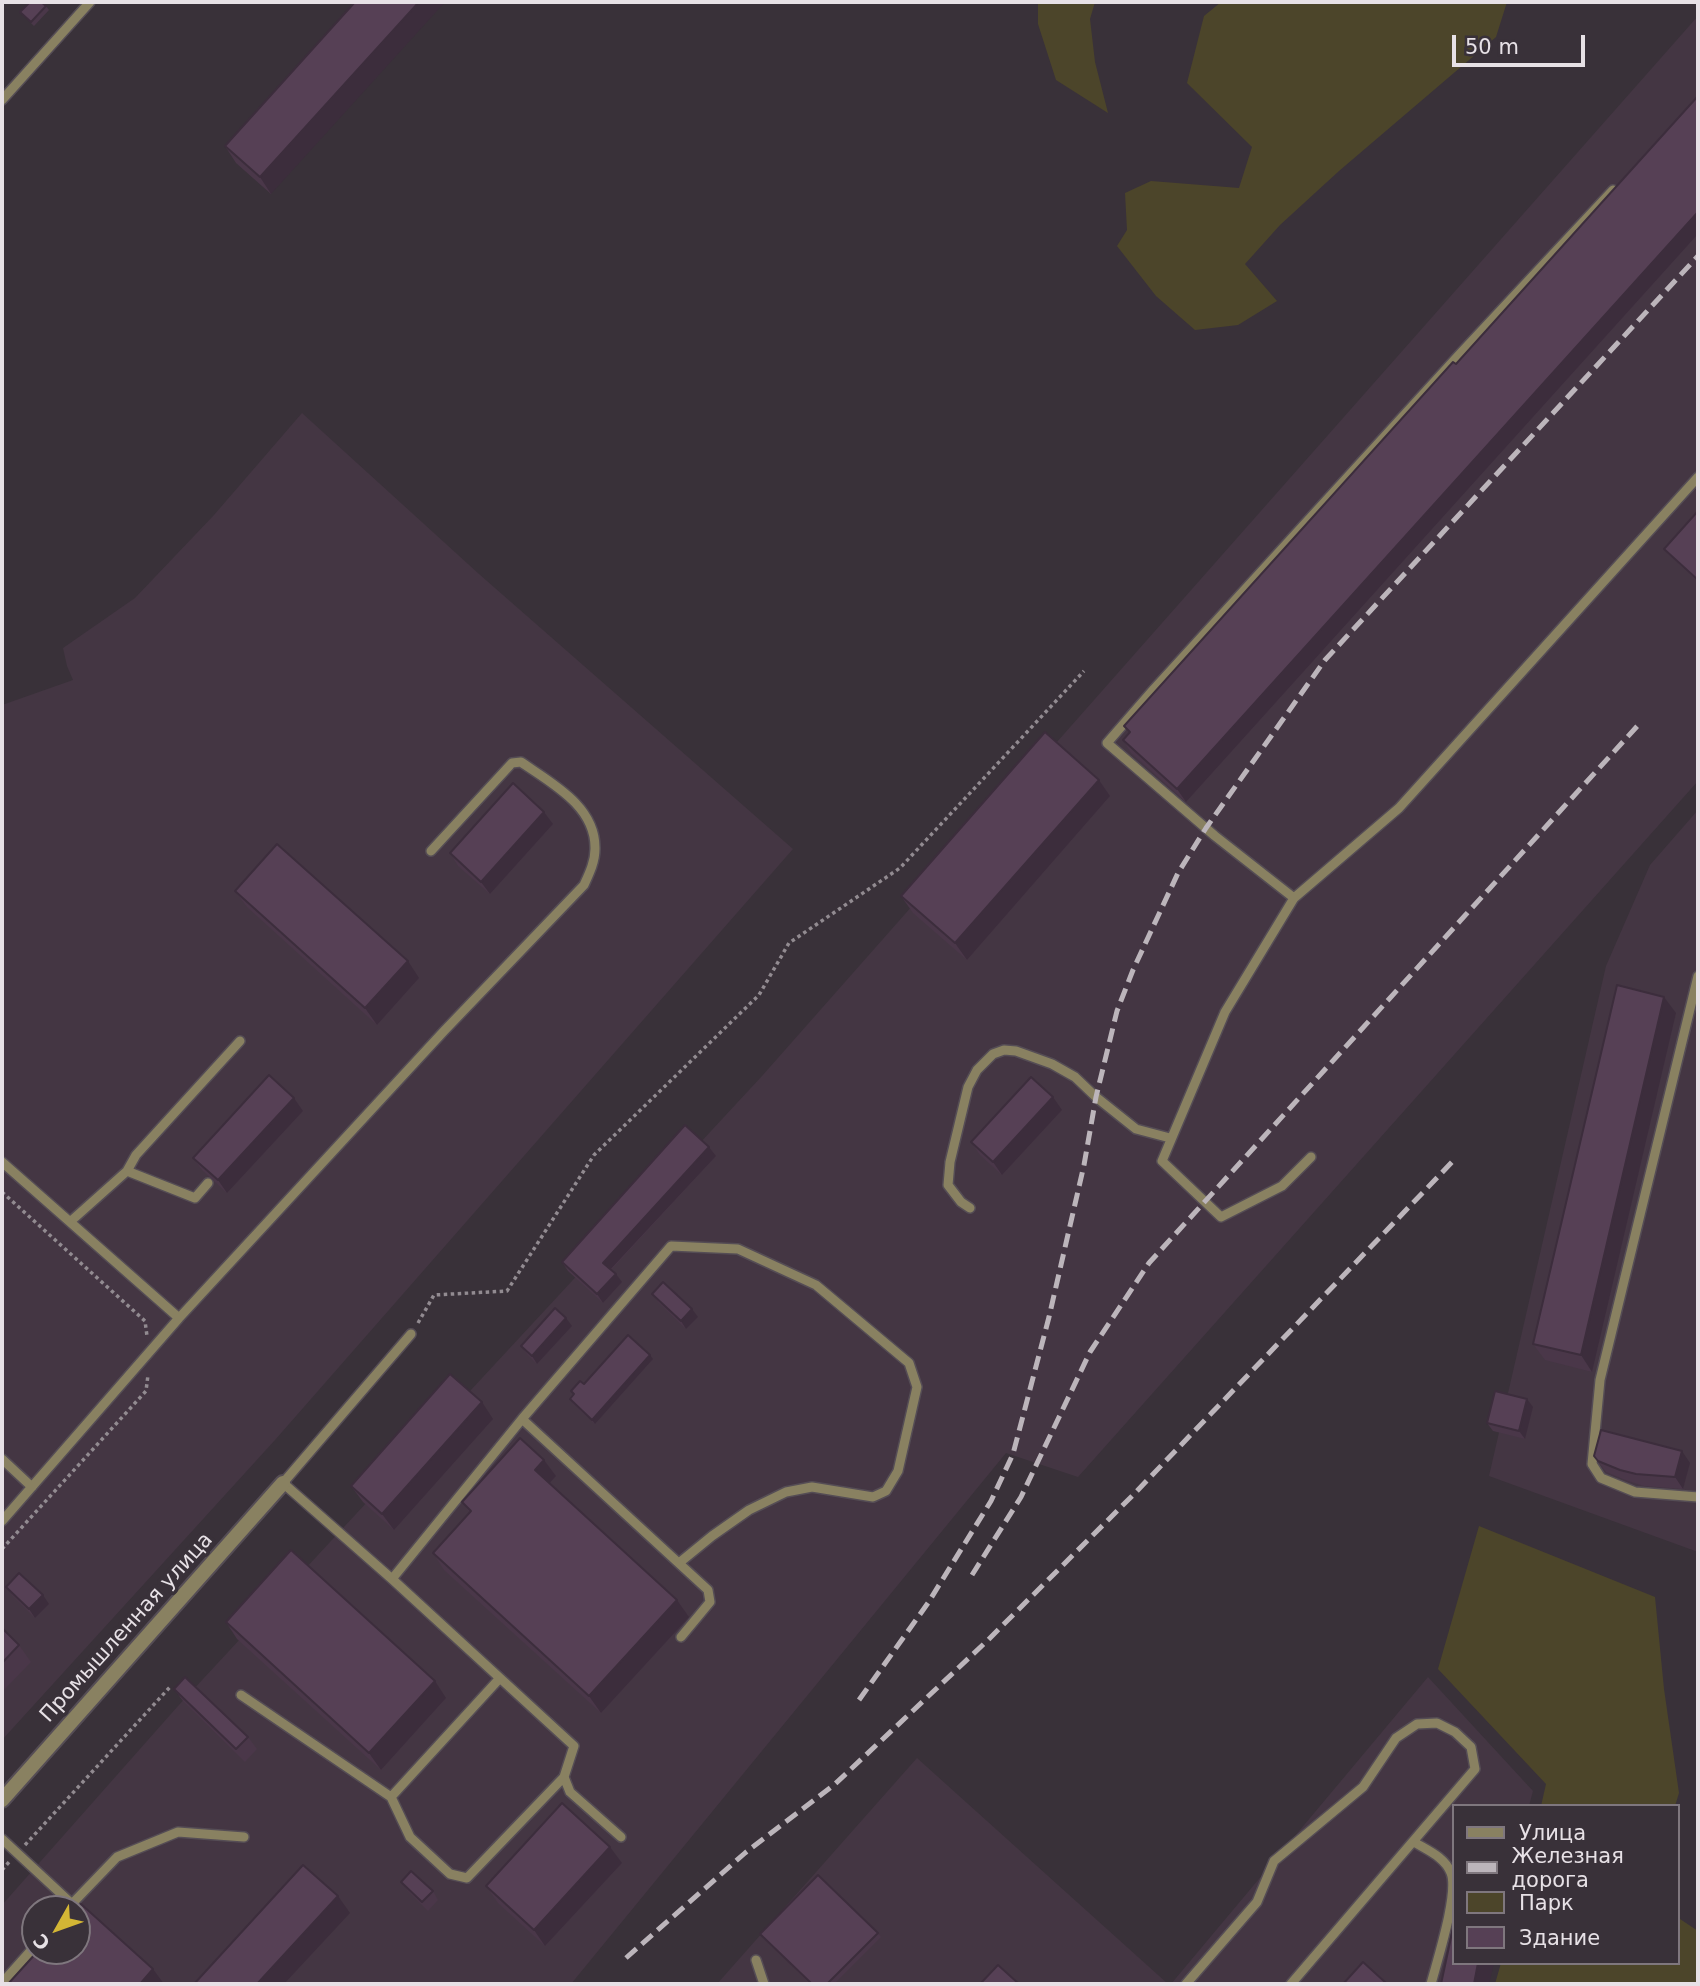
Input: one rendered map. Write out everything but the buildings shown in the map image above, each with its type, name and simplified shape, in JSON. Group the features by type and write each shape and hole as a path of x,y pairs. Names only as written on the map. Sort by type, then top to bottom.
{"street":[{"name":"Промышленная улица","path":"2,1800 283,1483"}],"lane":[{"path":"2,100 90,2"},
{"path":"1294,898 1206,828 1107,743 1458,356 1624,178"},
{"path":"1311,1157 1282,1186 1221,1217 1161,1161 1225,1012 1294,898 1399,808 1698,477"},
{"path":"2,1521 179,1318 444,1031 584,885 595,848 593,832 586,815 569,795 521,762 512,763 431,851"},
{"path":"1698,976 1600,1380 1592,1464 1601,1478 1635,1492 1698,1494"},
{"path":"71,1222 127,1171 136,1155 240,1041"},
{"path":"970,1208 961,1202 947,1185 950,1161 968,1087 977,1070 993,1054 1004,1050 1016,1051 1052,1064 1075,1077 1136,1129 1170,1138"},
{"path":"2,1162 179,1318"},
{"path":"127,1171 195,1198 208,1184"},
{"path":"392,1579 522,1419 671,1246 738,1249 816,1285 909,1363 917,1387 898,1471 886,1490 873,1497 812,1487 786,1492 749,1510 679,1563"},
{"path":"241,1695 391,1797 410,1837 450,1874 467,1878 564,1777 574,1746 283,1483 411,1334"},
{"path":"522,1419 708,1590 710,1602 681,1637"},
{"path":"2,1459 32,1487"},
{"path":"391,1797 500,1678"},
{"path":"1186,1984 1257,1902 1274,1861 1363,1787 1396,1738 1417,1724 1437,1723 1455,1732 1471,1746 1475,1769 1291,1984"},
{"path":"564,1777 570,1792 621,1837"},
{"path":"81,1895 117,1857 177,1832 244,1838"},
{"path":"2,1839 58,1895"},
{"path":"1414,1842 1443,1860 1452,1874 1451,1911 1431,1984"},
{"path":"756,1960 764,1984"},
{"path":"2,1983 21,1962"}],"path":[{"path":"411,1334 434,1295 507,1291 594,1155 759,995 789,943 900,867 1084,671"},
{"path":"2,1192 145,1321 149,1353 146,1391 2,1549"},
{"path":"2,1870 170,1687"}],"shaded area":[{"path":"1698,16 1698,781 1078,1477 1006,1453 571,1984 2,1984 2,1905 178,1706 762,1076"},
{"path":"302,413 479,574 793,849 275,1440 2,1740 2,705 73,680 63,648 135,598 214,515"},
{"path":"1698,810 1698,1552 1489,1476 1606,966 1650,865"},
{"path":"1428,1677 1533,1791 1530,1804 1452,1804 1452,1965 1488,1984 1171,1984"},
{"path":"917,1758 1168,1984 717,1984"}],"green space":[{"path":"1038,2 1095,2 1090,19 1095,62 1108,113 1056,80 1038,24"},
{"path":"1221,2 1507,2 1496,37 1339,171 1280,225 1245,264 1277,301 1238,325 1195,330 1156,296 1117,246 1127,230 1125,193 1151,181 1239,188 1252,147 1187,83 1204,16"},
{"path":"1479,1526 1655,1597 1664,1689 1679,1793 1676,1804 1541,1804 1546,1784 1438,1669"},
{"path":"1679,1918 1698,1931 1698,1984 1495,1984 1500,1965 1679,1965"}],"railway":[{"path":"859,1700 928,1603 991,1501 1013,1454 1049,1317 1117,1011 1178,873 1206,828 1325,660 1698,256"},
{"path":"972,1575 1021,1497 1090,1352 1149,1263 1641,722"},
{"path":"626,1958 745,1853 834,1785 988,1640 1135,1493 1454,1160"}]}
